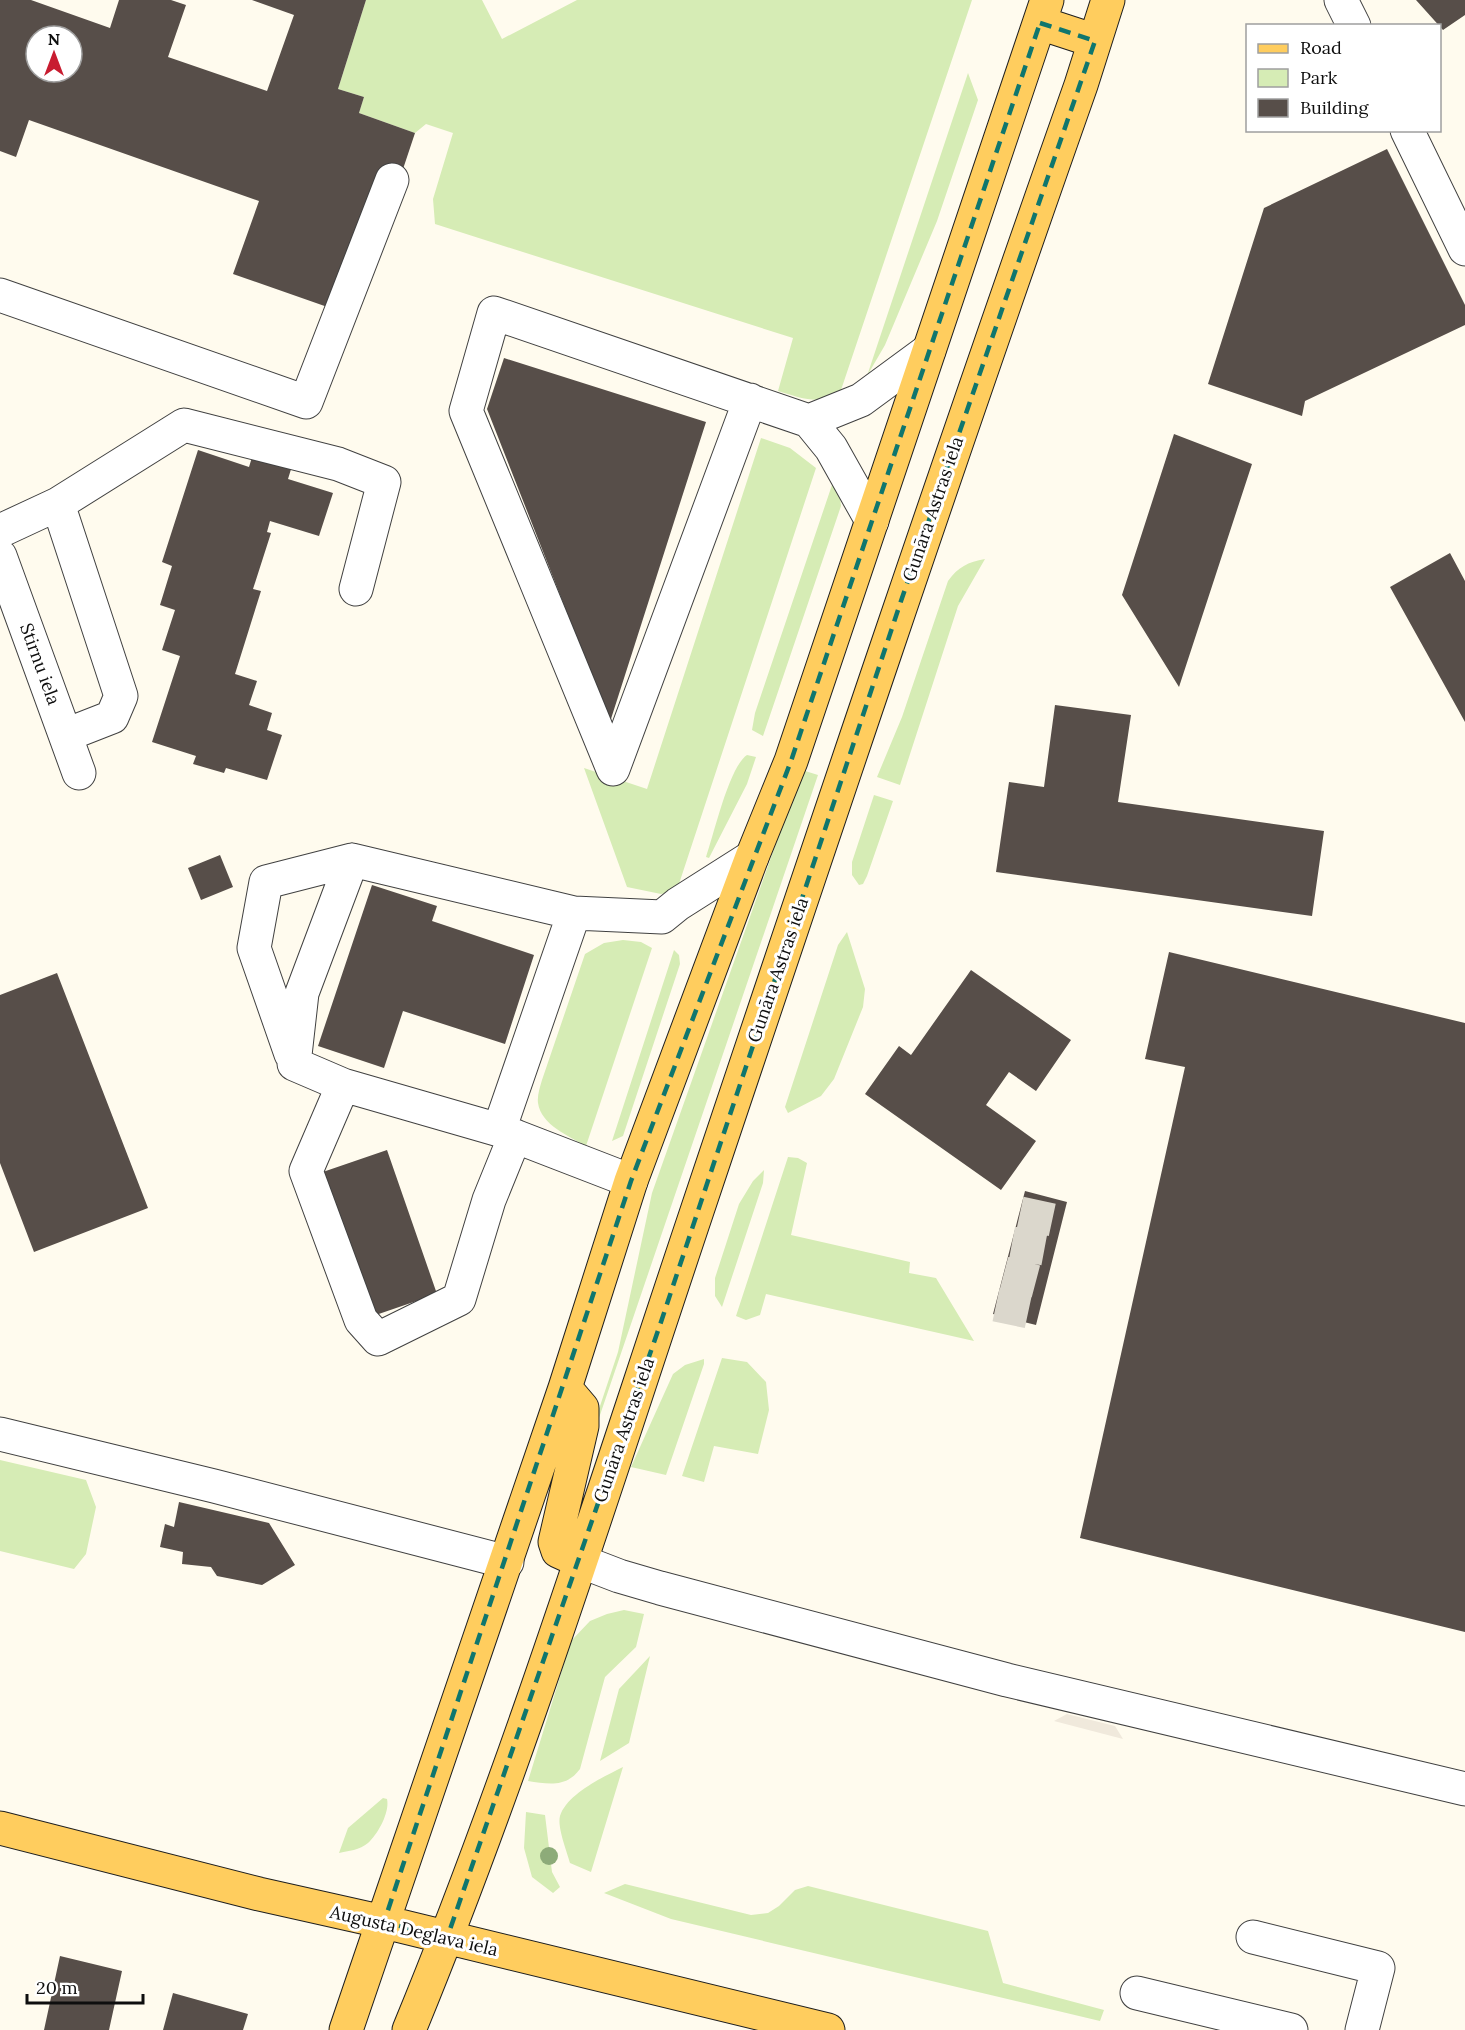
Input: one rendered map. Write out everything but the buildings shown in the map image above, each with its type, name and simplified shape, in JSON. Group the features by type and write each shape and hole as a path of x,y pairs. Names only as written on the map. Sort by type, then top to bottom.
{"main road":[{"name":"Gunāra Astras iela","path":"409,2030 447,1938 580,1562 861,718 1108,0"},
{"path":"346,2030 566,1388 631,1181 752,857 791,760 1043,11 1095,41"},
{"path":"566,1388 582,1408 582,1426 555,1542 558,1551 580,1562"},
{"name":"Augusta Deglava iela","path":"0,1828 290,1902 384,1922 828,2030"}],"street":[{"path":"1341,0 1353,24"},
{"path":"1408,132 1465,249"},
{"path":"0,296 306,402 392,180"},
{"path":"750,400 613,769 466,411 494,313 750,400 809,421 831,448 872,521"},
{"path":"809,421 861,400 929,350"},
{"path":"0,531 58,504 184,425 338,464 384,482 356,589"},
{"path":"58,504 121,696 112,717 66,735"},
{"name":"Stirnu iela","path":"0,556 79,773"},
{"path":"631,1181 507,1133 343,1085 294,1064 254,948 266,882 352,860 574,913 662,917 678,904 752,857"},
{"path":"294,1064 302,993 352,860"},
{"path":"343,1085 306,1171 361,1320 378,1339 459,1299 574,913"},
{"path":"0,1434 214,1486 507,1562"},
{"path":"580,1562 660,1588 1007,1680 1465,1789"},
{"path":"1253,1937 1378,1968 1362,2030"},
{"path":"1137,1992 1291,2030"}],"highlighted area":[{"path":"1040,23 1095,41 901,601 661,1322 447,1938 384,1922 631,1181 791,761"}],"green space":[{"path":"366,0 482,0 502,39 577,0 972,0 839,396 815,400 778,391 793,338 435,224 433,199 453,133 426,124 415,133 359,113 364,97 338,89"},
{"path":"968,73 978,100 937,221 885,345 867,376"},
{"path":"761,438 790,448 816,468 677,890 661,894 627,887 584,768 647,789"},
{"path":"834,479 841,506 763,736 752,730 755,713"},
{"path":"985,559 958,606 900,785 877,777 902,717 948,581 964,566"},
{"path":"747,755 756,757 747,784 709,858 706,857 728,786 740,762"},
{"path":"802,770 818,775 584,1462 589,1439 618,1352 652,1193"},
{"path":"874,795 893,801 867,876 863,884 859,885 852,875 852,862"},
{"path":"847,932 865,989 863,1007 834,1079 821,1096 788,1113 785,1107 838,945"},
{"path":"623,940 641,942 652,948 586,1146 557,1129 544,1118 538,1103 538,1094 585,954 604,943"},
{"path":"674,950 679,955 680,964 623,1136 612,1141"},
{"path":"788,1157 798,1158 807,1163 791,1235 910,1262 909,1273 936,1278 974,1341 766,1294 760,1315 746,1320 736,1316"},
{"path":"764,1170 763,1183 722,1307 715,1296 715,1278 739,1204 753,1181"},
{"path":"722,1358 747,1362 766,1382 769,1410 758,1454 714,1446 704,1482 682,1476"},
{"path":"704,1359 666,1475 631,1467 673,1374 685,1365"},
{"path":"0,1460 86,1480 96,1507 86,1554 74,1569 0,1551"},
{"path":"624,1610 644,1614 636,1647 605,1677 580,1769 563,1782 550,1784 528,1781 571,1641 590,1621"},
{"path":"650,1656 629,1743 600,1761 619,1689"},
{"path":"623,1767 591,1872 570,1863 561,1833 560,1816 570,1800 578,1793"},
{"path":"383,1798 387,1799 387,1810 372,1839 354,1850 339,1853 348,1828"},
{"path":"526,1812 545,1815 552,1872 560,1887 553,1893 532,1877 524,1848"},
{"path":"625,1884 751,1915 768,1913 779,1906 795,1890 808,1886 988,1931 1003,1983 1104,2010 1100,2021 671,1919 604,1893"}],"shaded area":[{"path":"1067,1714 1115,1726 1123,1739 1054,1721"}],"tunnel":[{"path":"1020,1213 1062,1222"},
{"path":"1012,1243 1055,1251"},
{"path":"1004,1273 1046,1284"},
{"path":"996,1305 1038,1314"}]}
